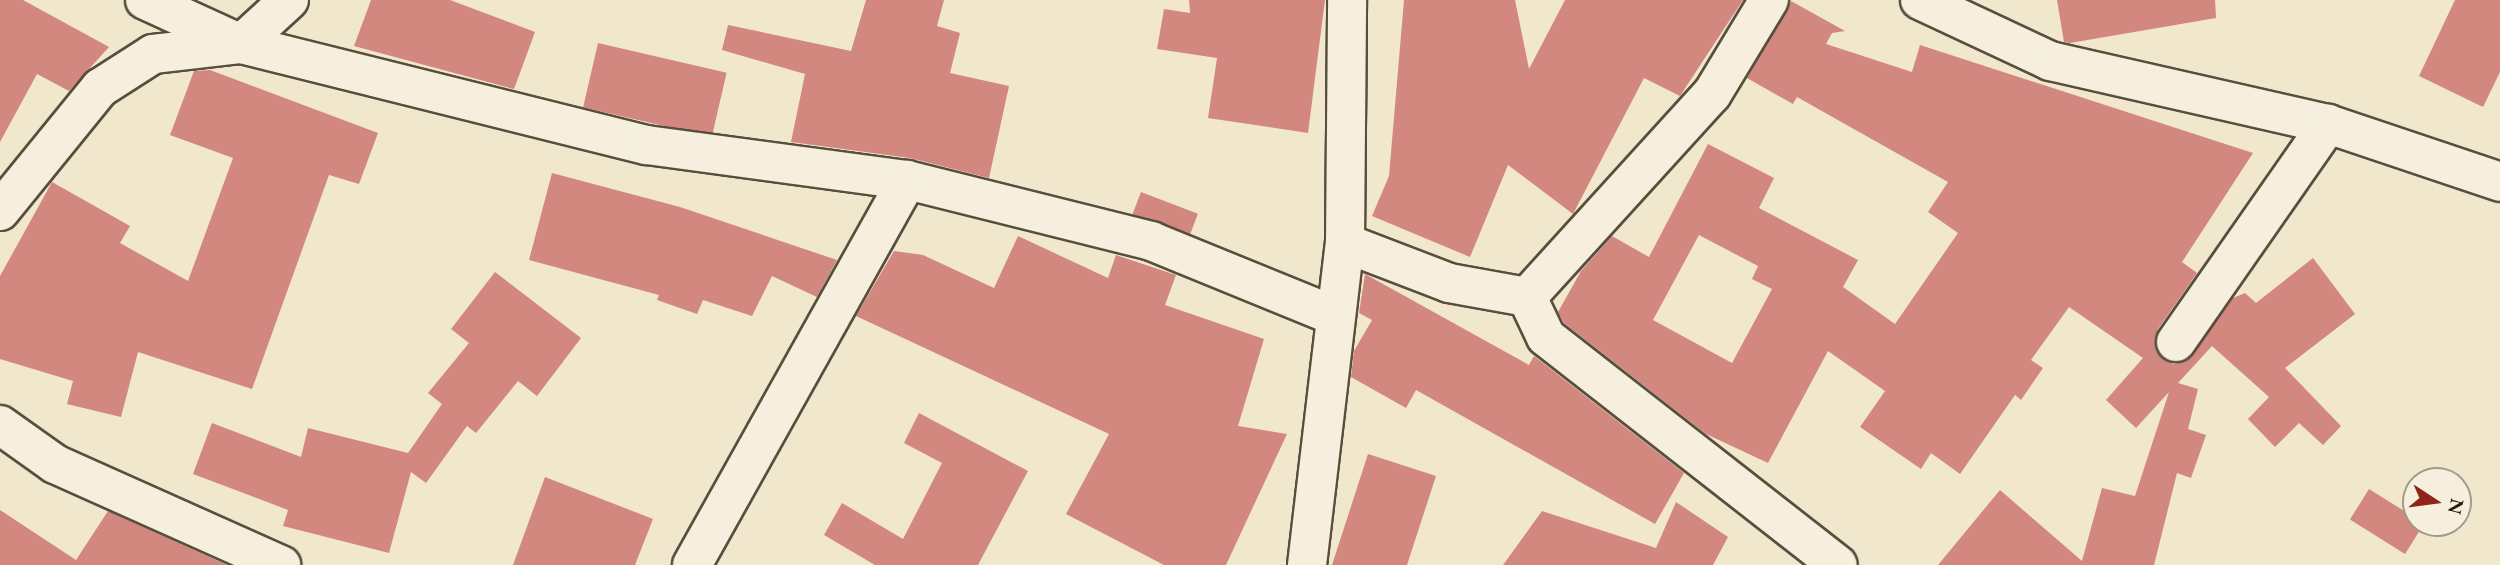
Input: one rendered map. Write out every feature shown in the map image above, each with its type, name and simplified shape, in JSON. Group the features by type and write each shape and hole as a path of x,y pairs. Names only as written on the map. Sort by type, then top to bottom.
{"street":[{"path":"145,0 241,44 647,145 907,180 1151,241 1335,316"},
{"path":"0,211 100,88 152,54 241,44 289,0"},
{"path":"1307,565 1345,243 1347,0"},
{"path":"1527,297 1712,94 1769,0"},
{"path":"1920,0 2050,61 2328,124 2500,182"},
{"path":"2176,342 2328,124"},
{"path":"692,565 907,180"},
{"path":"1345,243 1449,283 1527,297"},
{"path":"1527,297 1546,337 1838,565"},
{"path":"0,425 55,464 281,565"}],"building":[{"path":"0,0 23,0 109,47 69,91 37,74 0,142"},
{"path":"371,0 450,0 535,32 514,89 354,46"},
{"path":"866,0 944,0 937,26 960,33 950,73 1009,86 989,178 910,158 791,142 805,74 722,50 728,25 851,51"},
{"path":"1189,0 1325,0 1308,133 1208,118 1217,58 1157,49 1164,9 1190,13"},
{"path":"1404,0 1515,0 1529,69 1565,0 1743,0 1680,96 1644,78 1573,214 1508,165 1470,257 1372,216 1389,176"},
{"path":"2057,0 2215,0 2216,18 2070,43 2064,42"},
{"path":"2455,0 2500,0 2500,72 2483,107 2419,76"},
{"path":"1791,1 1845,31 1832,33 1826,44 1912,72 1920,45 2253,153 2182,262 2197,273 2158,329 2156,351 2173,364 2186,361 2233,298 2245,293 2256,303 2313,258 2355,314 2285,368 2341,426 2323,445 2299,423 2275,447 2248,419 2269,397 2212,346 2178,383 2198,389 2188,429 2206,435 2191,478 2177,473 2154,565 1938,565 2000,490 2082,561 2102,488 2135,496 2169,392 2136,428 2106,400 2143,358 2069,307 2031,360 2043,368 2021,400 2015,395 1960,474 1931,453 1921,469 1860,427 1885,391 1828,351 1768,463 1706,434 1564,323 1558,312 1581,271 1612,236 1649,257 1708,144 1774,178 1759,208 1858,260 1843,287 1895,324 1958,233 1928,212 1948,182 1797,97 1793,104 1747,78","holes":["1699,235 1758,266 1752,279 1772,289 1732,363 1653,320"]},
{"path":"598,43 727,73 712,137 583,107"},
{"path":"210,70 378,133 359,184 329,175 252,389 138,352 121,417 67,404 73,381 0,359 0,276 52,182 130,226 120,243 188,281 233,158 170,135 194,71"},
{"path":"552,173 680,207 837,260 817,297 772,276 752,316 703,300 697,314 657,300 659,295 529,260"},
{"path":"1141,192 1198,214 1189,236 1132,214"},
{"path":"1018,236 1108,278 1116,255 1176,275 1165,305 1264,339 1238,426 1287,434 1226,565 1164,565 1066,514 1109,434 856,316 894,251 923,255 994,288"},
{"path":"495,272 581,338 537,396 518,381 476,433 467,426 426,483 411,472 389,553 283,526 288,510 193,474 212,423 301,457 308,428 408,453 442,404 428,393 469,343 451,329"},
{"path":"1365,274 1529,365 1534,356 1684,473 1655,524 1416,390 1406,408 1351,377 1354,351 1372,320 1359,313"},
{"path":"919,413 1028,471 978,565 875,565 824,535 842,503 903,539 942,463 904,443"},
{"path":"1368,454 1436,476 1407,565 1332,565"},
{"path":"545,477 653,519 635,565 513,565"},
{"path":"2369,489 2402,510 2402,537 2416,537 2405,554 2350,520"},
{"path":"1676,502 1728,537 1713,565 1503,565 1542,511 1656,548"},
{"path":"0,510 76,560 108,511 227,565 0,565"}]}
